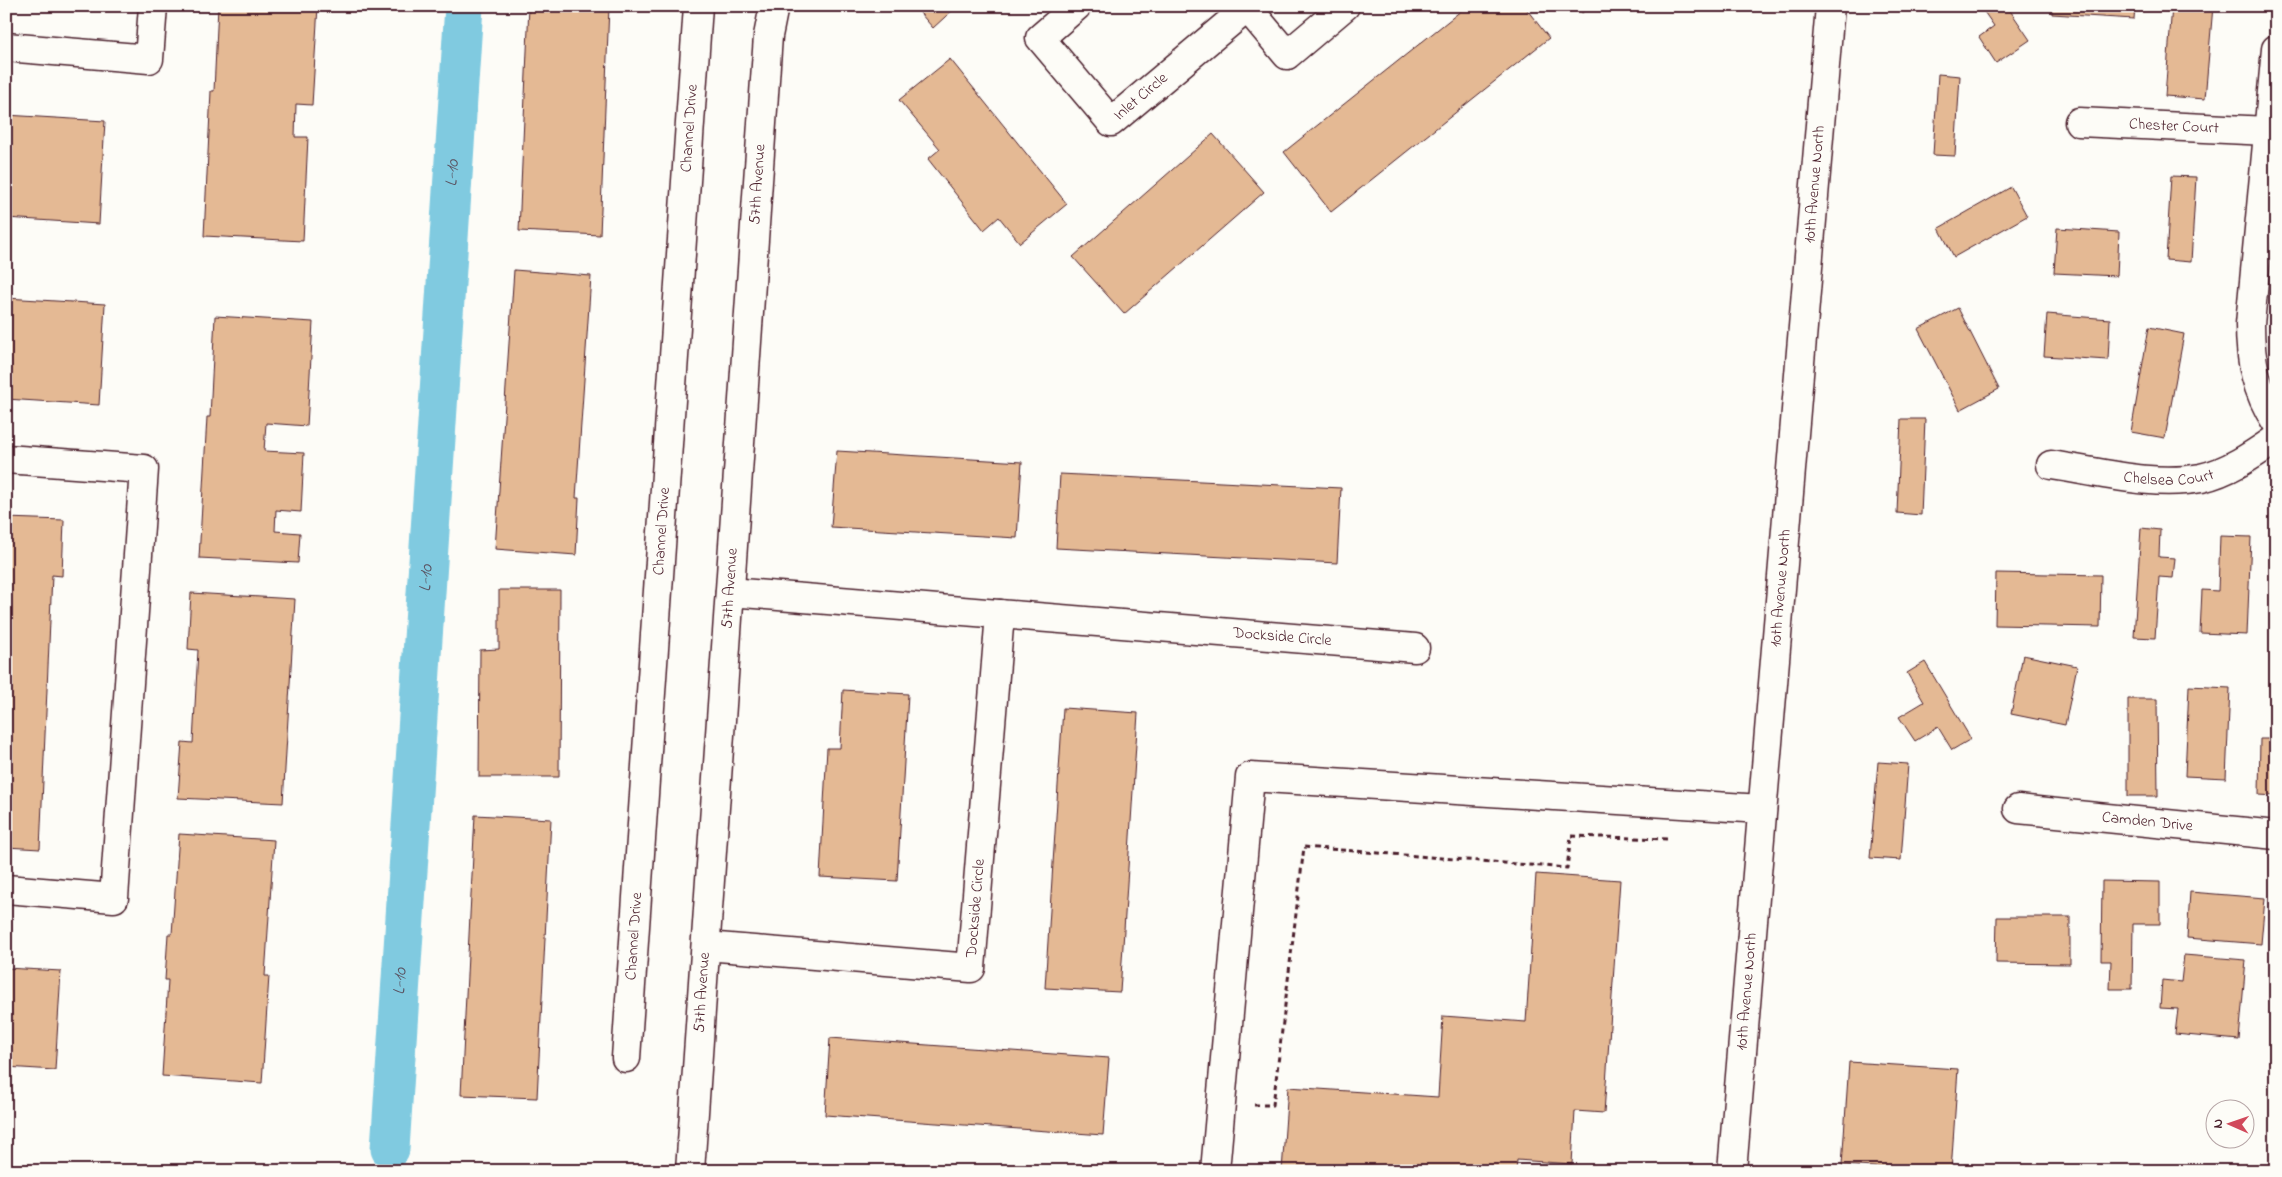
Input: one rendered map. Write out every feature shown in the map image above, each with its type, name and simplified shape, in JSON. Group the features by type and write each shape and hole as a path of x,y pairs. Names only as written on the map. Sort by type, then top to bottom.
{"street":[{"path":"6,47 149,59 153,6"},
{"name":"Channel Drive","path":"626,1058 698,6"},
{"name":"57th Avenue","path":"690,1171 768,46 774,6"},
{"name":"Inlet Circle","path":"1077,6 1040,38 1111,122 1246,7"},
{"path":"1246,7 1286,55 1345,6"},
{"name":"10th Avenue North","path":"1732,1171 1830,6"},
{"path":"2276,49 2250,324 2250,351 2254,378 2264,404 2276,422"},
{"name":"Chester Court","path":"2080,122 2268,131"},
{"name":"Chelsea Court","path":"2052,465 2148,480 2176,481 2202,477 2228,468 2276,439"},
{"path":"6,459 144,469 114,898 6,889"},
{"name":"Dockside Circle","path":"730,592 1414,648"},
{"name":"Dockside Circle","path":"706,946 971,968 1000,614"},
{"path":"1215,1171 1250,777 1762,808"},
{"name":"Camden Drive","path":"2018,809 2276,834"}],"path":[{"path":"1247,1105 1273,1105 1304,847 1567,868 1572,836 1670,839"}],"building":[{"path":"218,6 318,6 312,105 296,104 295,137 308,137 303,241 204,236 211,91 214,91"},
{"path":"529,6 609,6 600,235 519,231"},
{"path":"914,6 957,6 933,28"},
{"path":"1467,6 1524,6 1549,38 1331,212 1284,152"},
{"path":"1576,6 1590,6 1582,13"},
{"path":"1980,6 2007,6 2030,40 1996,63 1979,37 1994,26"},
{"path":"2052,6 2135,6 2134,19 2052,14"},
{"path":"2172,6 2213,6 2205,99 2165,96"},
{"path":"950,59 1067,204 1020,243 999,217 984,230 928,159 940,149 899,100"},
{"path":"1938,74 1960,76 1955,156 1933,155"},
{"path":"6,115 105,121 99,224 6,218"},
{"path":"1213,134 1264,192 1124,314 1073,257"},
{"path":"2171,176 2196,177 2191,262 2166,260"},
{"path":"2011,187 2027,216 1954,257 1939,228"},
{"path":"2057,228 2119,232 2117,276 2054,273"},
{"path":"514,270 591,276 576,498 579,498 576,555 495,549"},
{"path":"6,298 105,304 99,405 6,399"},
{"path":"1958,308 1999,389 1960,410 1918,329"},
{"path":"2047,314 2110,319 2108,360 2044,356"},
{"path":"215,316 313,322 307,426 266,423 264,451 304,453 301,512 276,510 275,531 300,533 298,563 199,558 207,417 210,417"},
{"path":"2149,327 2184,334 2165,438 2131,432"},
{"path":"1901,419 1925,419 1921,515 1897,513"},
{"path":"837,451 1022,462 1017,538 831,527"},
{"path":"1060,474 1341,488 1337,563 1056,548"},
{"path":"6,518 64,520 62,576 52,575 40,849 6,847"},
{"path":"2141,528 2160,530 2159,557 2175,558 2173,578 2159,577 2155,638 2134,637"},
{"path":"2220,536 2251,537 2247,635 2200,633 2202,590 2218,591"},
{"path":"1996,573 2101,575 2100,627 1995,625"},
{"path":"499,590 560,590 559,777 479,777 480,650 499,649"},
{"path":"191,593 295,599 283,803 178,798 182,742 193,743 198,650 188,649"},
{"path":"2023,655 2077,666 2065,725 2011,714"},
{"path":"1925,662 1971,739 1952,750 1938,727 1915,741 1899,717 1924,702 1907,673"},
{"path":"2189,686 2230,688 2226,778 2185,776"},
{"path":"843,690 908,694 897,881 820,877 827,748 840,748"},
{"path":"2128,699 2157,699 2158,796 2128,796"},
{"path":"1063,708 1138,713 1120,992 1045,988"},
{"path":"2260,739 2276,739 2276,796 2259,795"},
{"path":"1878,762 1908,764 1901,860 1870,858"},
{"path":"475,815 551,819 537,1098 461,1095"},
{"path":"179,834 274,840 265,976 269,976 262,1083 162,1076 168,980 165,980 168,934 172,934"},
{"path":"1536,874 1620,880 1604,1113 1575,1111 1572,1164 1517,1160 1516,1171 1282,1171 1288,1087 1438,1097 1443,1016 1526,1022"},
{"path":"2102,881 2160,882 2160,924 2133,924 2132,989 2110,989 2111,961 2101,961"},
{"path":"2190,892 2265,898 2261,944 2187,938"},
{"path":"1997,917 2070,917 2070,964 1996,963"},
{"path":"2184,955 2246,960 2239,1040 2175,1034 2178,1009 2160,1008 2162,980 2181,982"},
{"path":"6,968 61,971 55,1070 6,1067"},
{"path":"830,1038 1109,1058 1103,1135 825,1115"},
{"path":"1849,1062 1958,1069 1951,1171 1903,1171 1903,1169 1842,1165"}],"waterway":[{"name":"L-10","path":"390,1149 464,6"}]}
